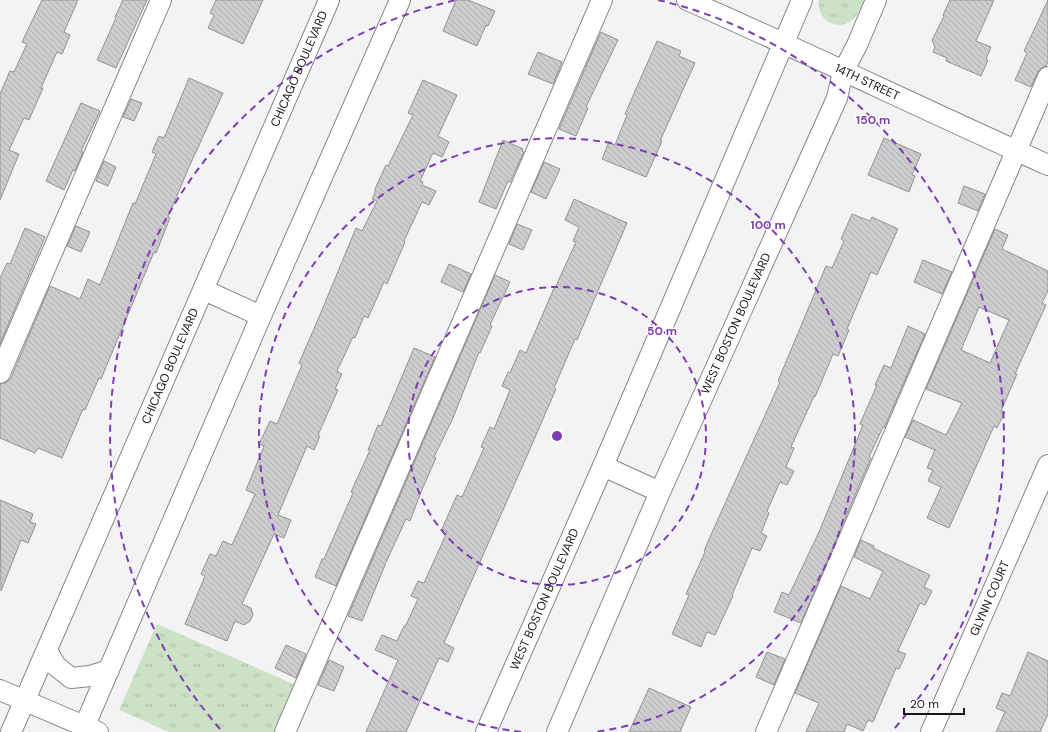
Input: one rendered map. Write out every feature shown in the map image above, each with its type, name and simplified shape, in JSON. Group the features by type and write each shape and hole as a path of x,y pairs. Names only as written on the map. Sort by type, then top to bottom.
{"street":[{"path":"0,373 161,0"},
{"name":"CHICAGO BOULEVARD","path":"11,732 204,290 328,0"},
{"path":"0,690 89,730 109,670 261,316 400,0"},
{"path":"285,732 602,0"},
{"name":"14TH STREET","path":"687,0 784,43 843,72 1048,165"},
{"name":"WEST BOSTON BOULEVARD","path":"486,732 603,466 802,0"},
{"name":"WEST BOSTON BOULEVARD","path":"557,732 660,492 837,98 843,72 857,45 876,0"},
{"path":"766,732 1048,77"},
{"path":"204,290 261,316"},
{"name":"GLYNN COURT","path":"931,732 1048,465"},
{"path":"603,466 660,492"},
{"path":"47,651 56,666 72,678 90,676 109,670"}],"green space":[{"path":"819,0 864,0 858,13 853,19 847,23 836,25 826,20 823,16 820,11"},
{"path":"157,624 298,686 277,732 169,732 119,710"}],"building":[{"path":"42,0 78,0 64,32 70,35 62,54 57,52 29,120 24,118 9,150 19,154 0,200 0,94 10,71 14,72 27,44 22,42"},
{"path":"123,0 147,0 116,68 97,60"},
{"path":"216,0 263,0 243,44 208,28 214,15 210,13"},
{"path":"456,0 468,0 495,11 488,26 486,25 477,46 443,31"},
{"path":"950,0 994,0 976,41 991,47 986,59 988,60 981,76 946,61 947,58 933,52 935,47 932,40"},
{"path":"1048,0 1048,61 1046,66 1041,68 1038,72 1031,87 1015,80 1027,53 1024,51"},
{"path":"601,32 618,40 586,107 588,108 576,136 559,129"},
{"path":"657,41 681,51 679,56 695,63 660,141 662,141 646,177 602,159 609,142 615,145 627,115 625,114"},
{"path":"538,52 562,62 553,84 528,74"},
{"path":"189,78 223,93 189,167 168,217 170,218 156,253 154,252 101,379 99,378 85,410 83,409 62,458 38,448 35,453 0,438 0,384 7,382 11,378 50,286 80,299 88,279 100,285 133,203 135,204 156,154 152,152 159,136 164,138"},
{"path":"423,80 457,95 438,136 449,142 442,157 433,153 420,181 423,182 422,185 436,191 429,205 422,202 404,241 405,242 387,284 384,282 368,318 364,316 355,338 353,337 337,371 342,374 335,389 338,390 318,435 320,436 314,450 307,446 278,515 291,520 284,538 274,534 242,604 251,608 253,615 250,621 244,625 235,621 227,641 185,624 205,576 201,574 210,554 216,556 223,541 232,545 255,494 246,490 264,446 259,444 270,421 277,424 302,365 299,363 356,228 362,231 377,201 372,199 375,189 413,115 408,113"},
{"path":"131,99 142,103 134,121 123,117"},
{"path":"81,103 100,111 81,151 83,152 75,171 73,170 64,190 46,181"},
{"path":"884,138 921,154 912,175 915,176 909,192 868,175"},
{"path":"503,140 523,149 522,151 524,152 510,182 508,181 496,209 479,202"},
{"path":"104,161 116,167 108,186 96,181"},
{"path":"544,162 560,169 546,199 531,192"},
{"path":"964,186 985,194 978,211 958,203"},
{"path":"574,199 627,223 577,340 575,339 554,388 556,389 444,643 454,648 448,662 439,658 406,732 366,732 398,660 375,650 382,635 397,641 404,626 405,627 418,599 411,596 418,581 424,583 447,532 442,529 457,495 462,497 484,448 481,447 490,427 494,429 510,390 502,386 508,372 510,373 520,350 526,353 576,242 573,241 579,227 565,220"},
{"path":"852,214 870,221 872,217 898,229 877,275 871,272 847,329 849,330 838,356 833,354 815,397 814,396 791,447 794,448 786,467 794,471 787,485 780,482 767,511 769,513 761,533 767,536 760,551 752,548 732,595 733,596 715,635 707,632 701,647 672,634 689,595 686,594 705,552 704,551 709,539 780,382 778,381 826,266 832,268 844,241 841,239"},
{"path":"517,224 532,230 523,250 509,244"},
{"path":"76,226 90,232 81,252 67,246"},
{"path":"25,228 45,237 0,344 0,278 7,263 10,264"},
{"path":"995,229 1008,235 1002,249 1048,271 1048,291 1042,303 1046,305 1015,374 1017,374 1001,411 1005,412 997,428 994,426 949,528 927,518 941,487 928,481 933,470 927,468 935,450 905,437 913,420 946,435 962,403 926,389","holes":["979,307 1009,320 990,363 961,350"]},
{"path":"923,260 952,272 942,294 914,282"},
{"path":"449,264 471,274 463,292 441,282"},
{"path":"495,275 510,282 490,325 492,326 480,353 479,352 453,418 434,457 436,458 410,521 406,519 387,560 362,621 348,616"},
{"path":"908,326 925,334 884,428 883,427 869,457 871,458 801,623 774,612 782,592 789,595 819,532 863,425 860,424 877,385 875,385 884,365 891,368"},
{"path":"414,348 435,357 336,586 315,577 353,493 351,492 370,450 368,450 378,425 381,426"},
{"path":"0,500 33,514 30,522 36,524 28,543 21,540 1,591"},
{"path":"861,540 874,546 873,548 930,575 924,587 932,591 925,605 920,603 898,651 906,654 899,669 896,668 873,722 868,720 863,731 847,724 844,732 806,732 819,703 795,693 841,586 870,599 883,571 854,557"},
{"path":"286,645 306,654 296,678 275,668"},
{"path":"767,652 785,659 774,685 756,677"},
{"path":"1028,652 1048,661 1048,714 1040,732 996,732 1005,712 996,708 1002,693 1010,696"},
{"path":"329,660 344,667 334,691 318,685"},
{"path":"649,688 691,707 680,732 629,732"}]}
